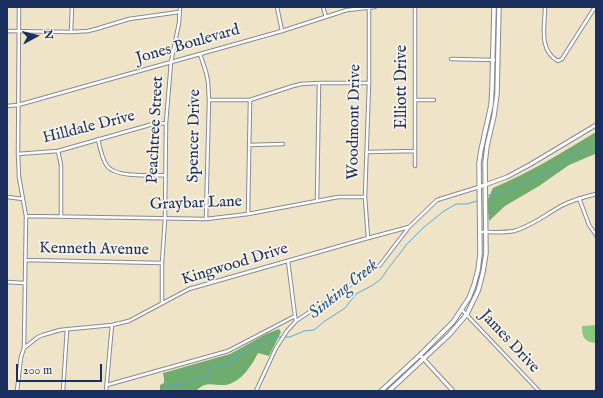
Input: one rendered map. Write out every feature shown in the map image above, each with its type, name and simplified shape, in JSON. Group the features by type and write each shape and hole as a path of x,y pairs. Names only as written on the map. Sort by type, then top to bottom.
{"main road":[{"path":"381,391 453,322 462,310 474,285 480,254 479,163 491,105 494,7"},
{"path":"389,391 449,335 466,314 478,291 486,253 484,163 497,94 499,7"},
{"path":"399,374 403,378"}],"street":[{"path":"17,391 21,357 24,348 24,283 26,260 26,216 19,177 18,154 19,7"},
{"path":"71,32 72,7"},
{"name":"Peachtree Street","path":"162,303 166,122 171,62 179,23 180,7"},
{"path":"277,7 282,31"},
{"path":"324,7 326,17"},
{"name":"Jones Boulevard","path":"7,106 18,105 282,31 347,10 375,7"},
{"name":"Elliott Drive","path":"415,7 415,166"},
{"path":"545,7 544,41 546,50 553,58 558,60 561,60 595,7"},
{"name":"Woodmont Drive","path":"368,238 365,197 370,8"},
{"path":"7,31 71,32 96,29 129,19 179,12"},
{"name":"Spencer Drive","path":"200,54 208,82 209,100 206,219"},
{"path":"451,59 498,60"},
{"path":"317,201 319,83"},
{"path":"209,100 250,100 293,86 319,83 369,84"},
{"path":"248,214 250,100"},
{"path":"415,100 434,100"},
{"name":"Hilldale Drive","path":"18,154 58,151 166,122"},
{"path":"256,391 283,335 296,322 380,265 409,227 437,200 479,187 513,174 596,125"},
{"path":"98,140 104,161 111,170 126,174 165,175"},
{"path":"249,145 283,144"},
{"path":"58,151 61,165 61,217"},
{"path":"367,152 415,151"},
{"path":"480,232 513,231 526,227 561,206 579,198 596,194"},
{"path":"7,197 23,199"},
{"name":"Graybar Lane","path":"26,216 206,219 248,214 338,197 365,197"},
{"path":"579,198 589,225 596,235"},
{"name":"Kingwood Drive","path":"24,348 43,335 67,329 112,325 129,321 189,289 409,227"},
{"name":"Kenneth Avenue","path":"26,260 162,263"},
{"path":"288,261 296,322"},
{"path":"7,282 24,283"},
{"name":"James Drive","path":"462,310 539,391"},
{"path":"107,385 228,351 295,316"},
{"path":"106,391 112,325"},
{"path":"63,391 67,329"},
{"path":"420,355 453,391"}],"green space":[{"path":"596,132 595,154 569,165 539,186 505,206 489,221 487,201 493,188 533,169"},
{"path":"596,325 596,343 586,340 582,333 582,326"},
{"path":"279,329 281,332 269,356 258,353 253,363 245,373 231,384 210,384 203,386 196,391 160,391 160,385 164,383 163,373 230,354 266,334"}],"waterway":[{"name":"Sinking Creek","path":"487,196 497,192 510,191 553,169 587,146"},
{"name":"Sinking Creek","path":"285,337 290,337 304,331 314,330 345,308 356,294 381,279 407,244 424,227 444,211 456,204 467,204 477,201"},
{"name":"Sinking Creek","path":"166,391 167,387 173,384 191,383 194,380 208,376 210,369 230,363 239,354 257,347 275,337 282,337"}]}
